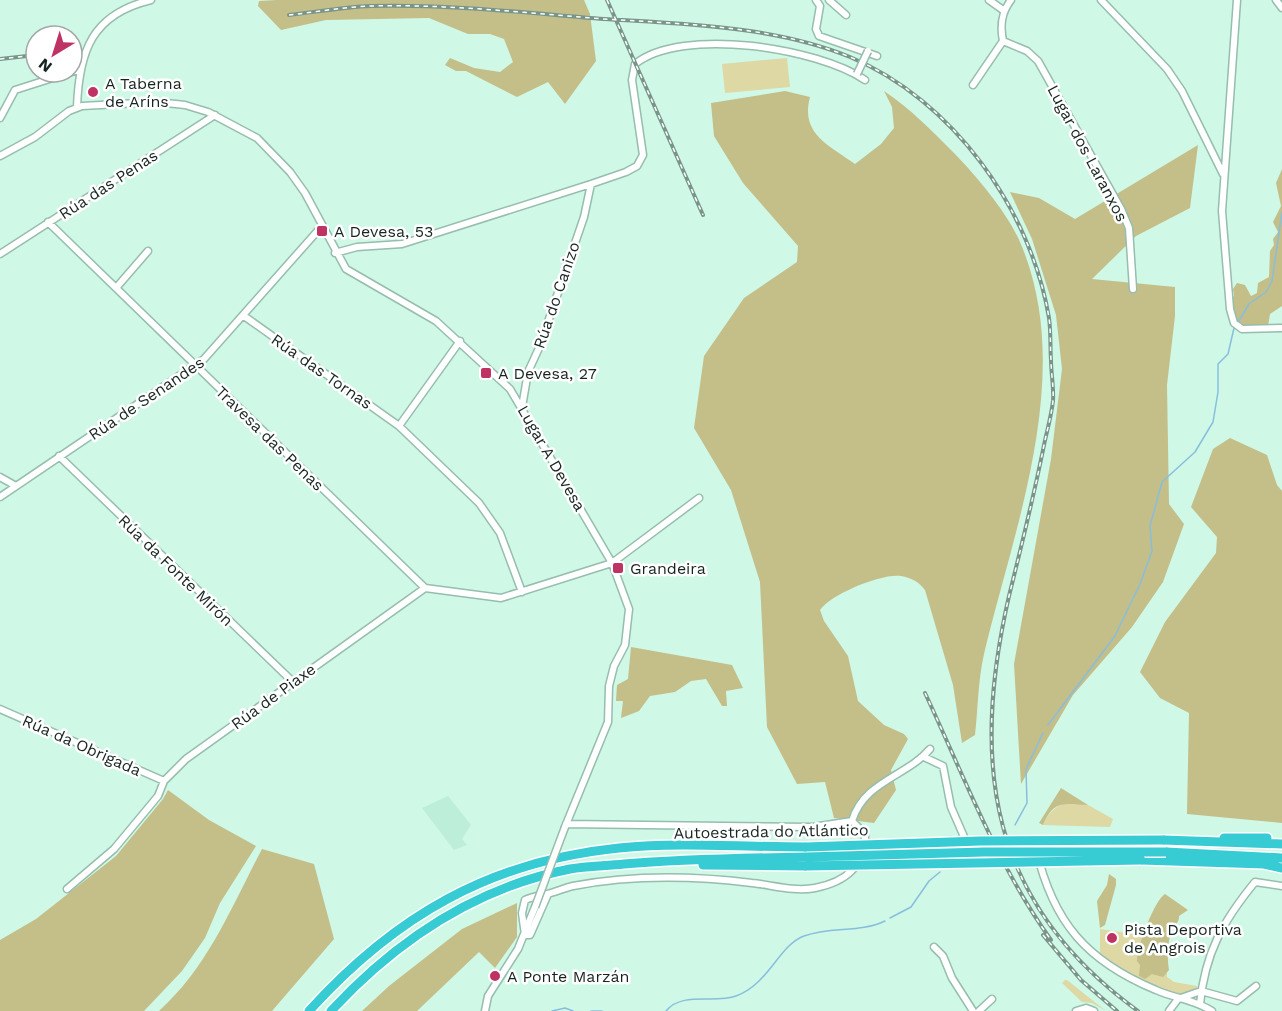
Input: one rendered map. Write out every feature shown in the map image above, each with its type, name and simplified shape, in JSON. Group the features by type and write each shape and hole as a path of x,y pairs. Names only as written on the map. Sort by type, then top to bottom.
{"highway":[{"path":"1176,840 1282,838"},
{"name":"Autoestrada do Atlántico","path":"309,1011 351,967 388,935 430,906 521,867 621,848 806,847 980,841 1176,840 1282,844"},
{"name":"Autoestrada do Atlántico","path":"331,1011 361,979 398,947 468,903 517,884 570,869 662,861 806,862 919,853 1166,852 1282,858"},
{"path":"806,862 1141,860 1264,864 1282,868"}],"street":[{"path":"84,54 100,25 136,2 151,0"},
{"path":"816,0 820,6 816,29 819,36 877,56"},
{"path":"829,0 846,15"},
{"path":"989,0 1003,10"},
{"path":"973,85 1003,41 1001,29 1003,10 1011,0"},
{"path":"1101,0 1167,69 1182,91 1223,174"},
{"path":"1237,0 1223,174 1226,271 1237,325 1282,327"},
{"path":"1276,0 1282,8"},
{"name":"Lugar dos Laranxos","path":"1003,41 1027,51 1038,61 1120,208 1129,228 1133,289"},
{"path":"335,253 357,247 402,244 591,184 637,166 643,155 632,80 635,64 646,54 683,46 759,46 821,60 857,74 865,80"},
{"path":"857,74 868,51"},
{"path":"0,118 15,90 34,84"},
{"path":"0,156 35,137 64,113 77,107 79,84"},
{"name":"Lugar A Devesa","path":"77,107 143,102 193,107 215,115 251,134 269,149 297,180 342,265 355,276 430,317 504,382 522,407 612,562 629,609 626,645 614,666 609,686 608,722 603,737 578,791 525,935"},
{"name":"Rúa das Penas","path":"0,254 215,115"},
{"name":"Rúa do Canizo","path":"522,407 528,372 539,348 584,218 591,184"},
{"name":"Travesa das Penas","path":"48,222 425,588"},
{"name":"Rúa de Senandes","path":"0,497 195,366 214,350 322,226"},
{"path":"116,288 148,251"},
{"name":"Rúa das Tornas","path":"244,316 399,426 478,503 500,533 522,592"},
{"path":"399,426 460,341"},
{"name":"Rúa da Fonte Mirón","path":"59,456 293,682"},
{"path":"0,477 16,486"},
{"path":"425,588 501,598 522,592 612,562 699,498"},
{"name":"Rúa de Piaxe","path":"68,889 114,849 158,796 164,781 186,759 425,588"},
{"name":"Rúa da Obrigada","path":"0,709 164,781"},
{"path":"852,821 855,811 878,785 924,757 930,749"},
{"path":"924,757 938,761 943,766 951,807 968,846 1036,849 1050,892 1065,924 1098,958 1129,976 1178,999 1200,1004 1212,1011"},
{"path":"566,825 813,827 852,821"},
{"path":"485,1010 490,992 525,935 522,913 525,900 574,886 655,879 751,882 783,888 815,888 855,870 866,851 865,834 852,821"},
{"path":"1200,1004 1201,982 1212,949 1230,915 1255,882 1282,886"},
{"path":"525,935 530,935 548,894"},
{"path":"934,947 944,956 951,978 973,1011"},
{"path":"1170,1009 1178,999 1201,991 1237,1001 1256,986"},
{"path":"979,1011 993,999"},
{"path":"1076,1011 1086,1008 1094,1011"}],"shaded area":[{"path":"584,0 590,14 596,61 565,104 548,82 517,97 466,71 456,71 445,65 450,58 474,68 500,72 513,62 504,39 490,34 468,34 429,18 326,20 281,30 258,6 259,1"},
{"path":"787,58 790,87 725,93 722,64"},
{"path":"785,91 810,97 808,110 813,129 827,144 855,164 881,144 894,128 892,107 884,91 903,105 955,154 1000,207 1020,242 1036,292 1042,343 1041,395 1035,448 1024,501 984,654 975,735 962,743 953,685 925,590 918,583 901,576 870,581 845,591 820,610 824,621 848,656 858,701 884,725 904,734 908,739 891,770 896,790 874,823 834,818 825,782 797,784 767,727 760,582 731,490 694,428 704,356 744,298 797,262 798,246 743,183 714,136 711,103"},
{"path":"1198,145 1190,208 1136,236 1092,279 1175,287 1175,316 1167,385 1169,504 1184,524 1163,582 1132,627 1073,695 1021,784 1014,664 1051,459 1062,369 1056,315 1032,239 1010,192 1039,198 1075,219"},
{"path":"1282,169 1282,306 1270,314 1268,326 1242,327 1235,322 1231,301 1234,296 1233,289 1237,283 1245,285 1251,296 1257,293 1258,283 1269,277 1270,251 1274,245 1273,239 1278,232 1273,222 1281,206 1276,183"},
{"path":"1230,438 1267,455 1277,485 1282,491 1282,823 1187,814 1189,713 1160,698 1140,672 1165,622 1216,553 1217,537 1191,507 1213,449"},
{"path":"631,647 732,665 743,688 726,691 727,706 722,706 706,679 691,681 675,692 650,696 639,711 621,718 623,701 616,701 617,685 628,679"},
{"path":"1061,788 1088,805 1061,805 1051,811 1043,825 1039,823"},
{"path":"168,790 209,820 256,846 220,903 205,938 182,971 144,1011 0,1011 0,940 36,919 116,856"},
{"path":"448,796 471,825 462,839 467,845 454,850 422,808"},
{"path":"1069,802 1088,805 1113,819 1110,827 1043,825 1053,810"},
{"path":"262,849 314,864 334,939 272,1011 159,1011 192,975 218,935"},
{"path":"1109,874 1116,879 1116,885 1105,925 1100,928 1097,901 1107,885"},
{"path":"1165,894 1188,910 1179,916 1171,934 1168,950 1169,970 1163,977 1152,974 1145,979 1139,976 1140,965 1137,961 1140,946 1151,914"},
{"path":"517,903 517,937 495,968 479,952 417,1011 362,1011 389,986 462,929"},
{"path":"1100,929 1167,939 1167,977 1174,982 1197,986 1198,990 1182,995 1169,993 1127,974 1100,955"},
{"path":"1065,980 1106,1011 1092,1003 1082,1002 1062,983"}],"waterway":[{"path":"1237,324 1249,304 1266,292 1272,281 1282,212"},
{"path":"1048,725 1115,636 1140,584 1152,551 1150,526 1162,482 1195,452 1213,422 1218,392 1218,364 1228,354 1234,328"},
{"path":"1015,825 1027,803 1026,769 1043,733"},
{"path":"890,918 911,907 929,881 940,872"},
{"path":"666,1011 681,1001 728,998 748,990 766,974 787,948 804,936 825,931 866,927 885,921"},
{"path":"552,1011 565,1008 573,1011"},
{"path":"591,1011 602,1011"}],"railway":[{"path":"607,0 703,215"},
{"path":"289,15 340,8 429,6 697,25 760,33 791,39 850,57 887,76 922,101 953,130 981,163 1005,199 1025,238 1040,278 1050,328 1053,401 997,658 992,717 993,774 1003,827 1021,877 1050,924 1088,969 1138,1011"},
{"path":"0,59 24,56"},
{"path":"925,693 998,851 1051,940"},
{"path":"1043,935 1081,980 1117,1011"}],"place":[{"name":"A Taberna de Aríns","path":"93,92"},
{"name":"A Devesa, 53","path":"322,231"},
{"name":"A Devesa, 27","path":"486,373"},
{"name":"Grandeira","path":"618,568"},
{"name":"Pista Deportiva de Angrois","path":"1112,938"},
{"name":"A Ponte Marzán","path":"495,976"}]}
